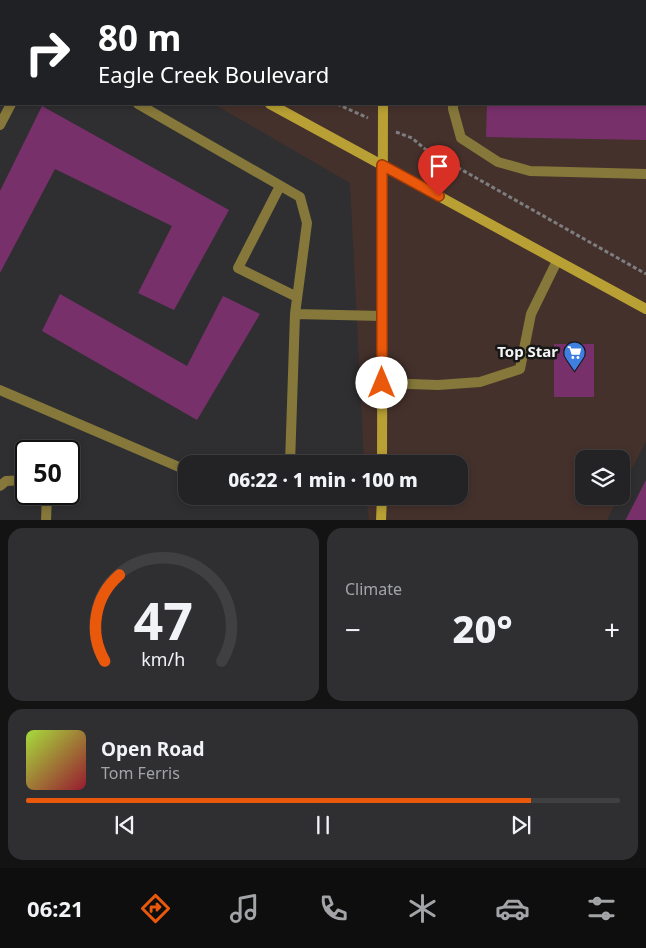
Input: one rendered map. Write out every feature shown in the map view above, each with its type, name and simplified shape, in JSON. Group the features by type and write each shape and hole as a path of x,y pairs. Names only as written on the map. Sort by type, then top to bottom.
{"street":[{"path":"272,105 646,309"},
{"path":"382,455 383,105"},
{"path":"382,505 382,520"}],"lane":[{"path":"0,125 10,105"},
{"path":"453,105 461,138 498,162 530,171 646,174"},
{"path":"151,107 300,197 307,223 295,314 290,455"},
{"path":"280,186 238,268 297,297"},
{"path":"382,383 438,385 480,382 520,369 531,314 558,261"},
{"path":"295,314 382,316"},
{"path":"0,390 178,467"},
{"path":"0,486 6,481 15,481"},
{"path":"46,505 46,520"}],"path":[{"path":"339,105 412,138 425,149 646,274"}],"shaded area":[{"path":"216,105 646,105 646,441 630,473 630,450 575,450 575,505 614,505 607,520 369,520 367,505 468,505 468,455 364,455 350,183"}],"building":[{"path":"487,105 646,105 646,140 486,137"},
{"path":"42,106 229,210 174,310 138,293 172,226 55,169 0,273 0,191"},
{"path":"60,294 187,366 223,296 260,314 197,420 42,331"},
{"name":"Top Star","path":"554,344 594,344 594,397 554,397"},
{"path":"646,480 646,520 626,520"}],"place":[{"name":"Top Star","path":"574,371"}],"route":[{"path":"382,383 382,165 439,196"}]}
